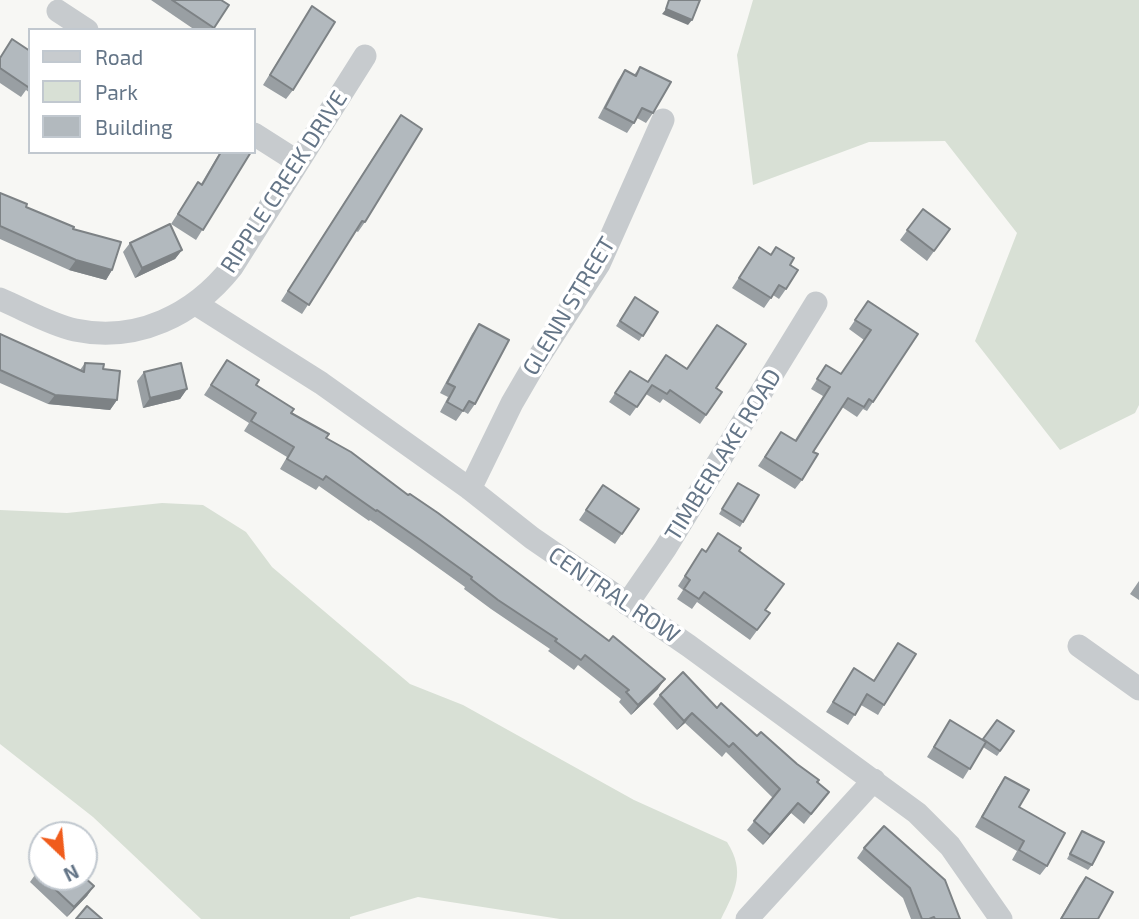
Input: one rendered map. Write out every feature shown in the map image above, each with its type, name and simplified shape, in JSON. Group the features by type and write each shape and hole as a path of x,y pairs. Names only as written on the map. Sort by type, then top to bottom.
{"street":[{"path":"58,11 84,28"},
{"name":"RIPPLE CREEK DRIVE","path":"0,299 56,324 96,333 133,331 174,318 196,304 219,284 232,267 365,56"},
{"name":"GLENN STREET","path":"470,489 512,403 599,264 663,121"},
{"path":"256,135 298,162"},
{"name":"TIMBERLAKE ROAD","path":"627,604 665,549 816,303"},
{"name":"CENTRAL ROW","path":"196,304 321,383 470,489 532,538 689,646 874,780 917,813 950,846 1001,919"},
{"path":"1079,646 1139,689"},
{"path":"747,919 874,780"}],"green space":[{"path":"753,0 1139,0 1139,405 1135,413 1060,450 975,341 1017,233 945,141 869,142 753,185 737,55"},
{"path":"162,503 203,505 246,532 272,567 410,684 463,705 634,800 727,842 733,853 737,872 731,899 721,919 560,919 418,897 350,919 201,919 98,821 0,744 0,510 67,513"}],"building":[{"path":"172,0 221,0 229,5 214,28"},
{"path":"669,0 700,0 692,20 666,9"},
{"path":"312,6 335,22 293,90 270,75"},
{"path":"12,39 28,50 28,87 0,68 0,58"},
{"path":"640,67 671,82 653,113 642,108 634,123 605,108 625,70 636,76"},
{"path":"401,115 422,129 365,222 362,221 309,305 288,291"},
{"path":"220,154 250,154 203,230 178,214 198,182 202,185"},
{"path":"0,193 74,227 73,229 121,242 112,270 76,260 0,226"},
{"path":"923,209 950,229 934,251 907,230"},
{"path":"170,224 182,250 142,268 130,243"},
{"path":"759,247 771,255 776,247 794,258 790,265 798,270 786,289 779,285 771,298 739,278"},
{"path":"635,297 658,312 643,336 620,321"},
{"path":"868,301 918,334 873,402 869,399 864,407 848,398 813,452 818,454 802,480 765,457 781,432 796,441 830,387 817,379 826,365 841,374 871,330 855,320"},
{"path":"479,324 509,340 475,404 469,401 463,411 447,402 455,387 447,383"},
{"path":"717,325 746,344 716,388 722,392 706,415 670,390 667,394 652,385 637,407 615,393 630,371 648,382 666,355 687,369"},
{"path":"0,334 84,372 85,363 104,364 103,369 120,371 117,400 55,395 0,370"},
{"path":"227,360 259,380 256,385 294,409 291,413 329,434 326,438 351,452 408,495 438,513 609,641 613,636 665,679 638,705 626,692 629,690 585,655 581,660 555,641 557,639 498,600 471,579 472,577 326,476 323,480 287,459 294,447 251,421 256,413 211,385"},
{"path":"181,363 187,389 150,398 144,372"},
{"path":"738,483 759,495 743,522 722,509"},
{"path":"603,485 639,509 622,534 586,510"},
{"path":"718,533 741,548 739,551 784,584 765,610 770,613 757,630 704,592 699,599 684,589 690,580 685,576 702,549 706,552"},
{"path":"898,643 916,654 884,705 867,694 855,715 833,702 854,668 874,681"},
{"path":"683,672 717,708 721,703 757,736 761,732 819,780 817,782 829,792 811,814 798,803 770,835 754,821 780,789 733,743 729,747 692,713 684,721 660,695"},
{"path":"950,720 986,742 970,769 934,747"},
{"path":"997,720 1014,731 1000,751 983,739"},
{"path":"1005,777 1029,790 1019,807 1065,833 1047,866 1019,850 1024,841 982,817"},
{"path":"884,826 945,880 960,919 922,919 910,888 864,848"},
{"path":"1082,831 1104,842 1092,865 1070,854"},
{"path":"1086,877 1113,892 1098,919 1061,919"},
{"path":"57,891 89,891 74,907"},
{"path":"87,906 102,919 76,919"}]}
